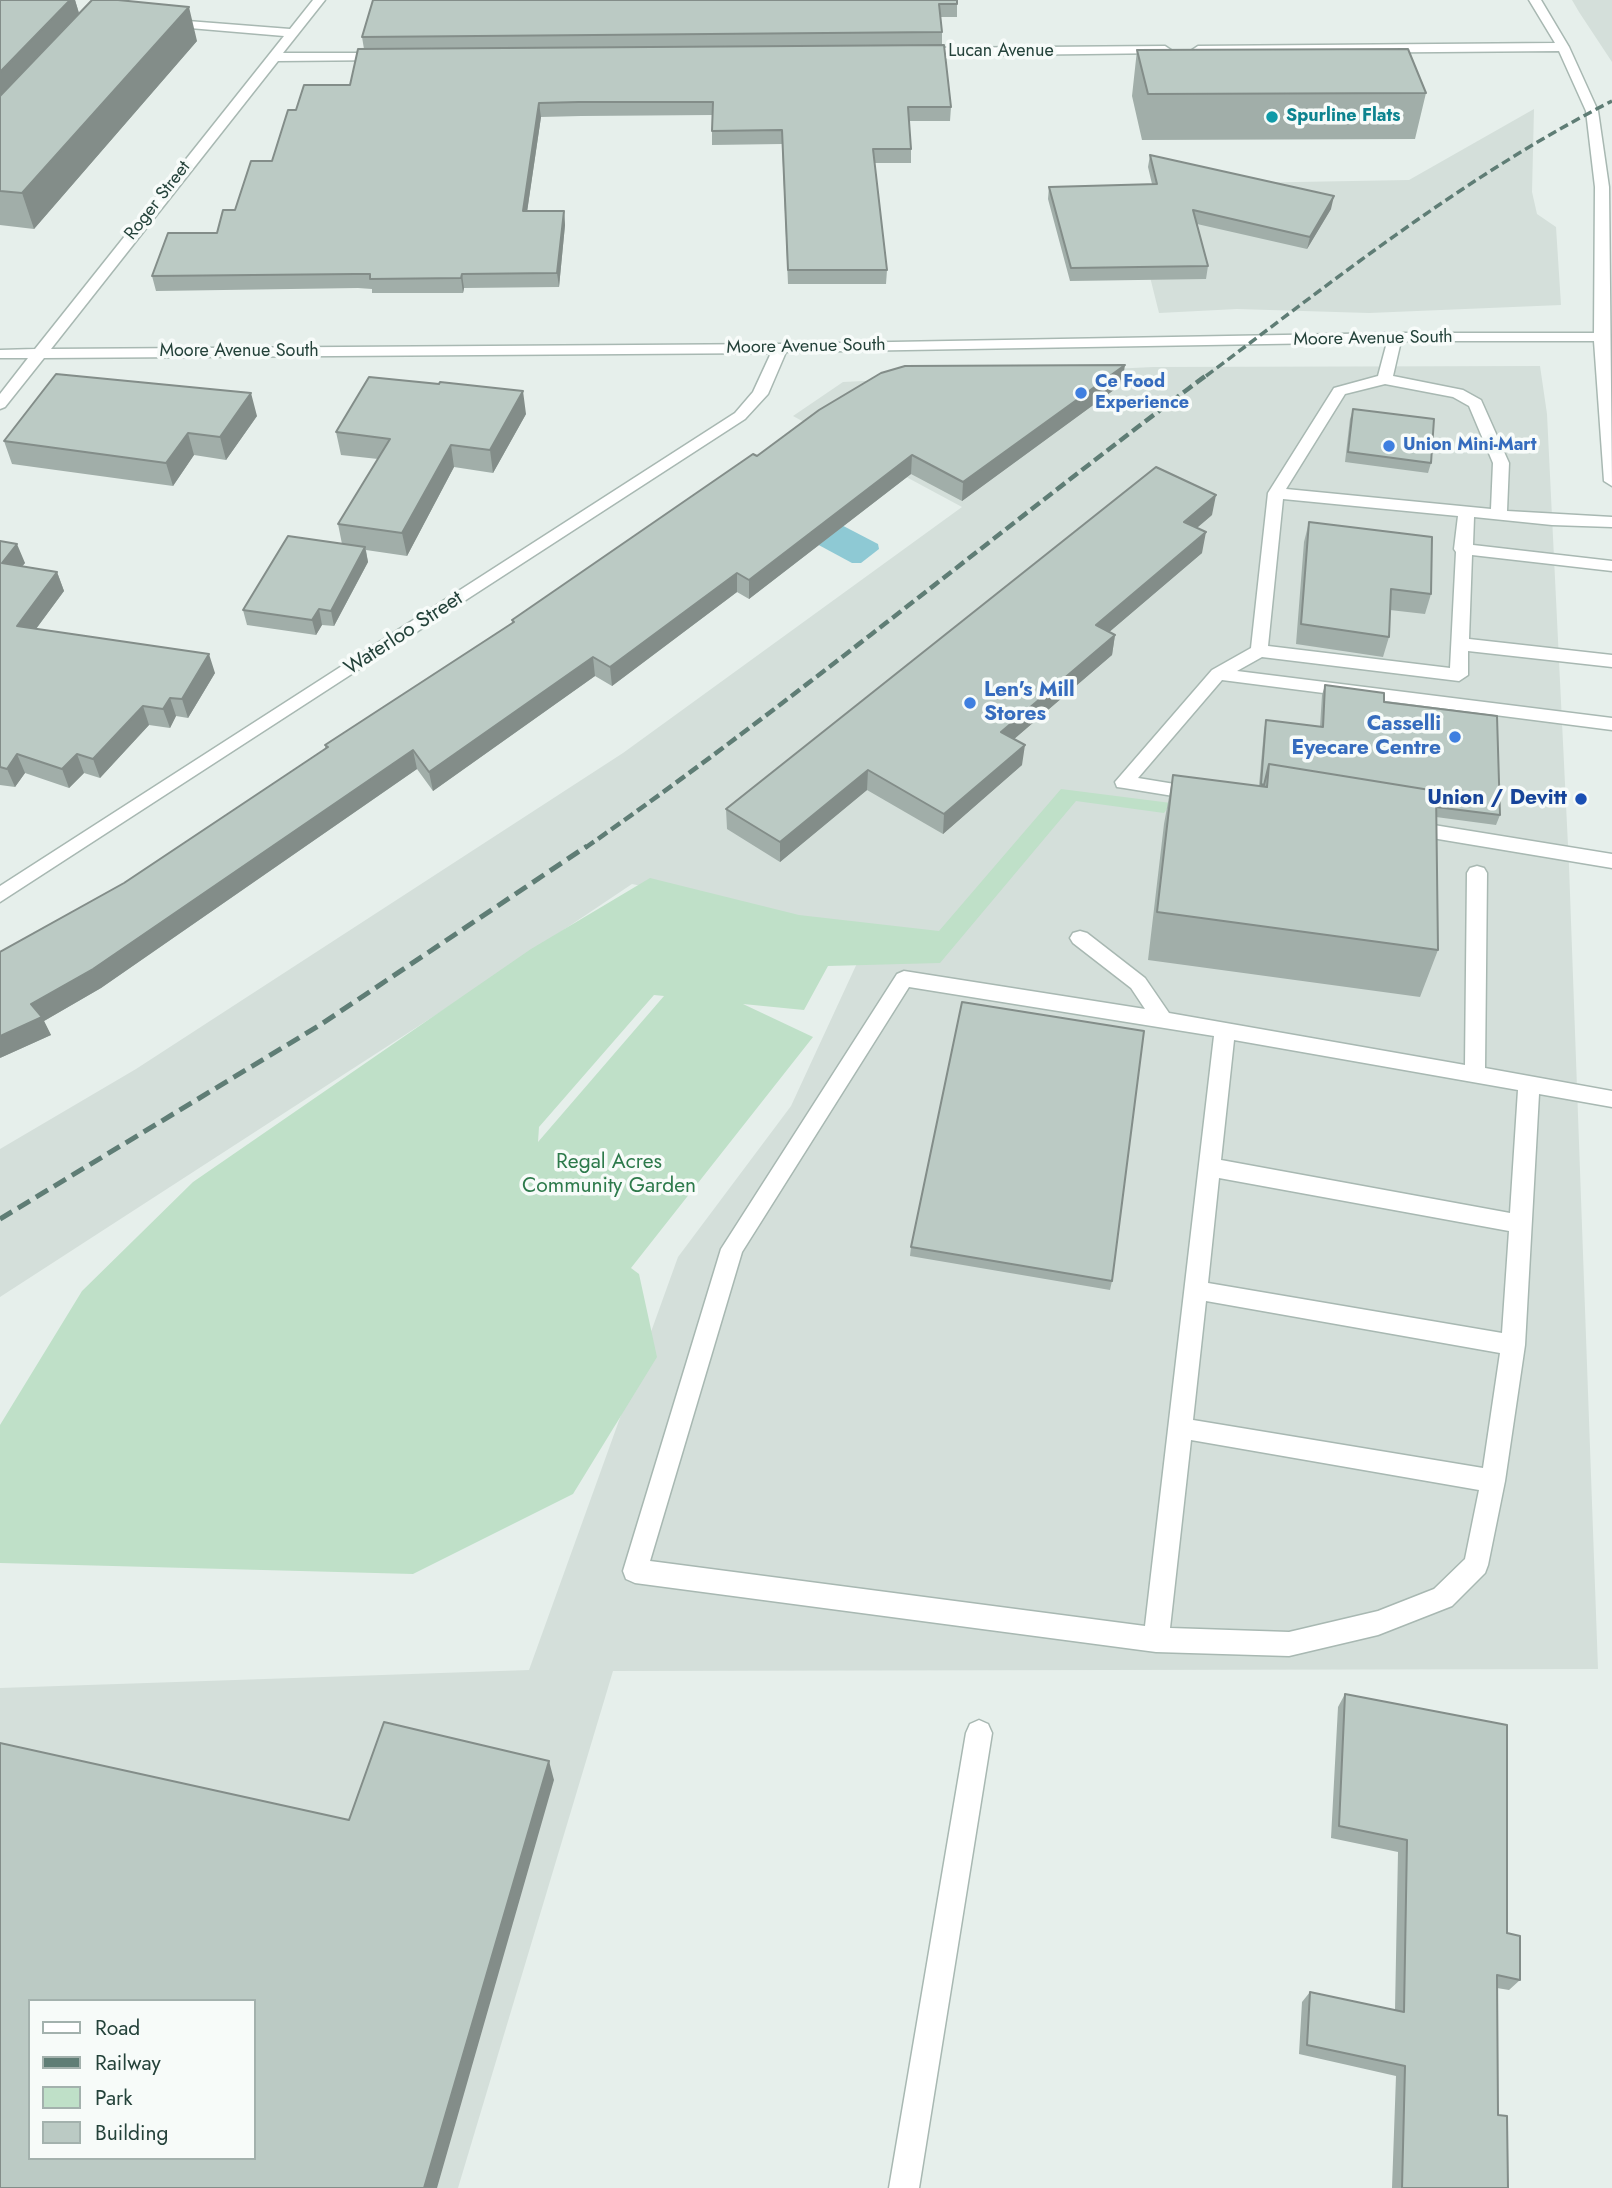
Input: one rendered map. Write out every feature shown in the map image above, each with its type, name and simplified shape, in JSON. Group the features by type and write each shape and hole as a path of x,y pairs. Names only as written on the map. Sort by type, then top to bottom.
{"street":[{"name":"Roger Street","path":"0,404 319,0"},
{"path":"1535,0 1563,47 1592,111 1600,167 1612,481"},
{"path":"147,20 291,33"},
{"name":"Lucan Avenue","path":"905,52 1563,47"},
{"path":"272,57 394,57"},
{"path":"1385,379 1395,337"},
{"name":"Moore Avenue South","path":"0,354 780,348 1395,337 1607,338"},
{"name":"Waterloo Street","path":"0,895 740,416 760,394 780,348"},
{"path":"1259,651 1276,493 1339,391 1385,379 1458,393 1476,403 1501,463 1499,514"},
{"path":"1276,493 1552,520 1612,522"},
{"path":"1220,797 1124,782 1218,674 1259,651 1459,675 1462,550 1466,510"},
{"path":"1462,550 1612,566"},
{"path":"1460,644 1612,661"},
{"path":"1218,674 1612,724"},
{"path":"1384,824 1612,861"},
{"path":"1475,1074 1477,873"},
{"path":"1080,938 1138,983 1163,1021"},
{"path":"1529,1084 1513,1345 1493,1481 1476,1565 1443,1598 1378,1623 1289,1644 1156,1640 635,1571 732,1249 904,979 1225,1030 1475,1074 1612,1099"},
{"path":"1156,1640 1225,1030"},
{"path":"1209,1167 1520,1224"},
{"path":"1195,1290 1513,1345"},
{"path":"1180,1428 1493,1481"},
{"path":"904,2188 979,1733"}],"shaded area":[{"path":"1572,0 1612,0 1612,62 1579,12"},
{"path":"1534,109 1532,192 1537,214 1556,227 1561,305 1369,313 1237,309 1159,313 1127,185 1409,180"},
{"path":"1540,366 1547,414 1569,866 1598,1669 613,1671 458,2188 0,2188 0,1688 529,1670 678,1257 791,1106 871,933 632,884 465,996 0,1297 0,1149 136,1069 623,753 962,507 793,416 843,382 1153,367"}],"green space":[{"name":"Regal Acres Community Garden","path":"1061,789 1171,803 1164,813 1076,801 940,963 828,966 804,1010 743,1004 813,1037 631,1268 639,1274 657,1357 573,1494 413,1574 0,1563 0,1425 82,1291 193,1182 531,949 650,878 799,915 939,931","holes":["654,995 664,996 538,1142 539,1127"]}],"water":[{"path":"828,518 878,544 879,549 861,563 852,563 802,536"}],"building":[{"path":"0,0 70,0 0,72"},
{"path":"92,0 189,7 22,193 0,191 0,96"},
{"path":"373,0 957,0 957,4 939,4 942,32 362,37"},
{"path":"944,45 951,107 908,107 911,149 873,149 887,270 788,270 782,130 712,131 713,102 579,102 539,103 523,211 564,211 557,273 370,279 370,274 152,276 168,233 217,233 223,210 235,210 251,161 272,161 288,110 296,110 304,85 350,85 358,49"},
{"path":"1408,49 1426,93 1148,94 1137,50"},
{"path":"1150,155 1334,196 1310,237 1193,210 1208,266 1071,268 1049,187 1157,184"},
{"path":"1125,365 963,482 912,455 749,580 737,573 610,667 593,657 429,772 413,750 93,969 31,1004 42,1017 0,1036 0,952 124,883 328,747 325,745 514,622 512,620 753,454 757,456 819,410 881,373 905,366"},
{"path":"56,374 251,393 220,437 188,433 166,463 4,441"},
{"path":"369,377 523,391 490,450 451,445 402,533 338,524 390,439 336,432"},
{"name":"Union Mini-Mart","path":"1353,409 1434,419 1431,463 1348,452"},
{"name":"Len's Mill Stores","path":"1156,467 1216,495 1184,522 1206,532 1096,625 1115,635 1001,732 1025,745 944,814 868,770 780,842 726,809"},
{"path":"1309,522 1432,537 1431,594 1391,589 1389,637 1301,624"},
{"path":"288,536 365,547 331,611 319,609 312,620 243,610"},
{"path":"0,541 17,544 2,563 57,572 17,626 209,654 182,699 170,698 163,709 143,706 93,759 77,754 62,769 17,754 7,769 0,767"},
{"path":"1325,685 1384,693 1384,702 1497,716 1500,815 1436,807 1436,791 1269,764 1264,785 1261,784 1266,720 1323,727"},
{"path":"1269,764 1436,791 1438,950 1157,912 1173,775 1267,787"},
{"path":"962,1002 1144,1031 1112,1281 911,1247"},
{"path":"1345,1694 1507,1725 1507,1933 1520,1936 1520,1980 1497,1975 1498,2115 1507,2116 1508,2188 1402,2188 1405,2066 1307,2045 1310,1992 1404,2012 1407,1840 1339,1826"},
{"path":"384,1722 549,1761 424,2188 0,2188 0,1743 349,1820"}],"railway":[{"path":"1206,376 1453,195 1558,130 1612,101"},
{"path":"585,848 743,733 1208,374"},
{"path":"0,1219 320,1025 587,846"}],"place":[{"name":"Spurline Flats","path":"1272,117"},
{"name":"Ce Food Experience","path":"1081,393"},
{"name":"Union Mini-Mart","path":"1389,446"},
{"name":"Len's Mill Stores","path":"970,703"},
{"name":"Casselli Eyecare Centre","path":"1455,737"},
{"name":"Union / Devitt","path":"1581,799"}]}
